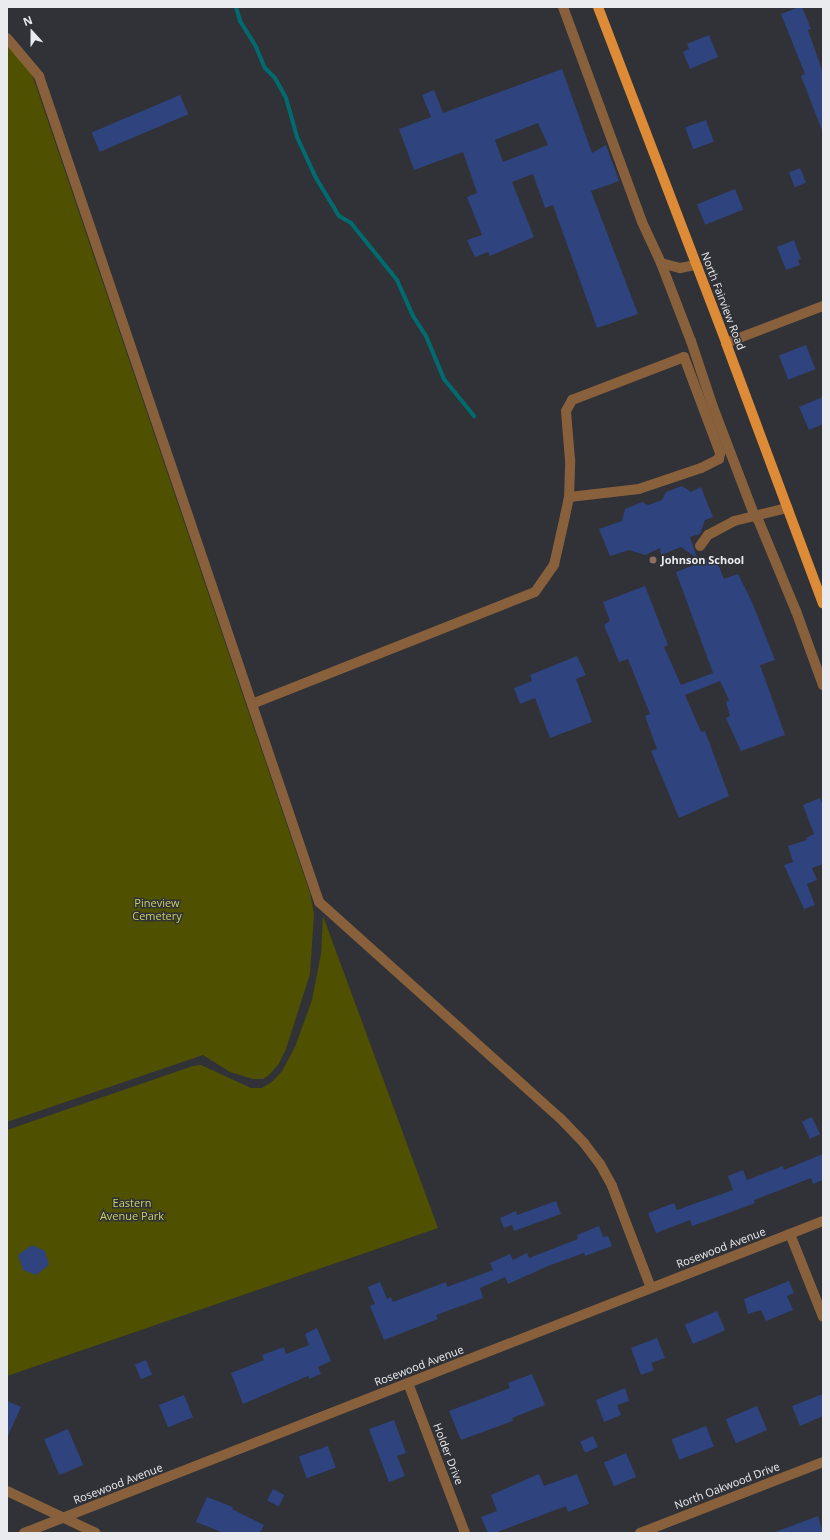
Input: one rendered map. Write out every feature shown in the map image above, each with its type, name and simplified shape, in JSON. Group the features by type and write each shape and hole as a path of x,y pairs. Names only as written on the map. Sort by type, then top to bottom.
{"main road":[{"name":"North Fairview Road","path":"598,7 726,343 823,604"}],"street":[{"path":"563,7 642,222 661,263 756,517 796,611 823,685"},
{"path":"7,38 39,76 319,902 560,1118 584,1143 600,1164 612,1186 651,1288"},
{"path":"661,263 680,268 696,265"},
{"path":"726,343 823,306"},
{"path":"252,704 534,592 554,564 569,497 570,460 566,411 572,400 684,357 720,454 719,459 701,468 639,489 569,497"},
{"path":"700,546 708,535 734,522 787,508"},
{"name":"Rosewood Avenue","path":"24,1533 823,1220"},
{"path":"790,1234 823,1317"},
{"name":"Holder Drive","path":"408,1383 465,1533"},
{"name":"North Oakwood Drive","path":"640,1533 823,1462"},
{"path":"7,1491 96,1533"}],"green space":[{"name":"Pineview Cemetery","path":"7,44 29,68 34,80 310,893 314,914 310,974 286,1049 278,1065 269,1075 263,1079 253,1079 230,1072 203,1055 7,1122"},
{"name":"Eastern Avenue Park","path":"323,916 438,1228 7,1376 7,1130 193,1066 201,1065 251,1088 262,1088 273,1081 282,1071 295,1047 312,1000 321,954"}],"building":[{"path":"802,7 811,29 808,30 823,73 823,133 801,76 805,74 781,14"},
{"path":"709,35 718,57 690,69 683,52 689,49 687,44"},
{"path":"562,69 592,153 606,145 619,181 591,191 638,314 597,328 553,205 545,208 533,174 512,182 534,237 490,256 488,252 475,257 467,240 482,235 467,197 477,193 463,152 414,170 399,129 431,117 422,95 434,90 443,113","holes":["538,123 548,145 503,162 495,140"]},
{"path":"180,95 188,114 100,152 92,133"},
{"path":"706,120 714,142 693,149 685,128"},
{"path":"800,168 806,183 795,187 789,172"},
{"path":"735,189 743,209 705,225 697,204"},
{"path":"794,240 801,259 798,260 800,265 786,270 777,247"},
{"path":"806,345 815,369 788,380 779,355"},
{"path":"823,397 823,424 809,430 799,407"},
{"path":"682,486 691,492 701,487 713,517 705,520 700,534 690,537 697,558 681,547 661,555 660,548 645,555 629,550 610,556 599,529 622,521 625,509 642,502 648,505 662,500 666,492"},
{"path":"715,557 724,579 738,574 752,602 775,660 760,665 785,735 741,751 726,718 730,716 726,702 729,700 720,681 685,695 701,732 705,731 729,796 679,818 651,751 657,749 645,716 650,714 628,659 619,662 604,625 610,621 603,602 645,586 668,645 664,647 681,685 713,673 676,572"},
{"path":"577,656 586,675 576,679 592,722 550,738 535,698 520,704 514,688 532,681 530,675"},
{"path":"820,798 823,805 823,864 812,868 817,880 807,884 815,905 804,909 784,865 793,862 788,846 807,840 806,838 814,834 803,805"},
{"path":"812,1117 820,1134 810,1139 802,1122"},
{"path":"823,1154 823,1180 813,1184 811,1178 754,1200 755,1203 692,1226 690,1220 656,1233 648,1213 674,1203 677,1210 733,1190 728,1176 743,1170 747,1180 783,1166 784,1170"},
{"path":"556,1201 561,1214 514,1231 512,1225 504,1228 500,1218 516,1211 517,1215"},
{"path":"599,1226 603,1237 608,1236 612,1246 585,1256 584,1253 548,1266 508,1284 505,1277 480,1288 483,1298 436,1315 438,1319 384,1340 370,1306 375,1304 368,1287 380,1282 387,1299 391,1297 393,1302 446,1282 447,1287 493,1270 490,1263 510,1254 513,1260 527,1253 529,1258 578,1239 577,1235"},
{"path":"32,1245 45,1251 49,1265 36,1275 23,1270 18,1255"},
{"path":"789,1281 794,1293 787,1296 793,1310 766,1321 761,1310 748,1314 744,1299"},
{"path":"717,1311 725,1330 693,1344 685,1325"},
{"path":"317,1328 331,1361 318,1367 321,1374 309,1379 308,1376 243,1404 231,1373 264,1360 262,1355 284,1347 286,1354 309,1345 305,1334"},
{"path":"657,1338 665,1358 651,1363 654,1370 641,1375 631,1348"},
{"path":"146,1360 152,1375 141,1379 135,1364"},
{"path":"532,1374 545,1405 512,1418 513,1421 461,1440 449,1411 510,1388 508,1383"},
{"path":"625,1388 629,1401 617,1405 621,1415 604,1422 596,1400"},
{"path":"823,1394 823,1416 800,1426 792,1406"},
{"path":"184,1395 193,1417 168,1427 159,1405"},
{"path":"7,1401 21,1407 7,1438"},
{"path":"757,1406 767,1430 736,1443 726,1419"},
{"path":"394,1420 406,1453 397,1456 405,1476 389,1482 369,1429"},
{"path":"706,1426 714,1447 679,1460 671,1439"},
{"path":"68,1429 83,1465 59,1475 44,1439"},
{"path":"593,1436 598,1447 585,1453 580,1442"},
{"path":"328,1446 336,1468 307,1478 299,1457"},
{"path":"626,1453 636,1477 614,1486 604,1462"},
{"path":"539,1474 544,1486 577,1474 589,1504 568,1512 566,1506 495,1533 488,1533 481,1517 497,1511 491,1495"},
{"path":"273,1489 285,1495 279,1506 267,1501"},
{"path":"207,1497 233,1507 232,1509 264,1525 260,1533 224,1533 196,1522"},
{"path":"818,1516 823,1533 775,1533 775,1532"}],"waterway":[{"path":"236,7 240,21 256,47 265,68 275,78 286,98 297,137 316,178 339,216 351,223 397,280 413,316 426,336 444,379 474,416"}],"place":[{"name":"Johnson School","path":"653,560"}]}
